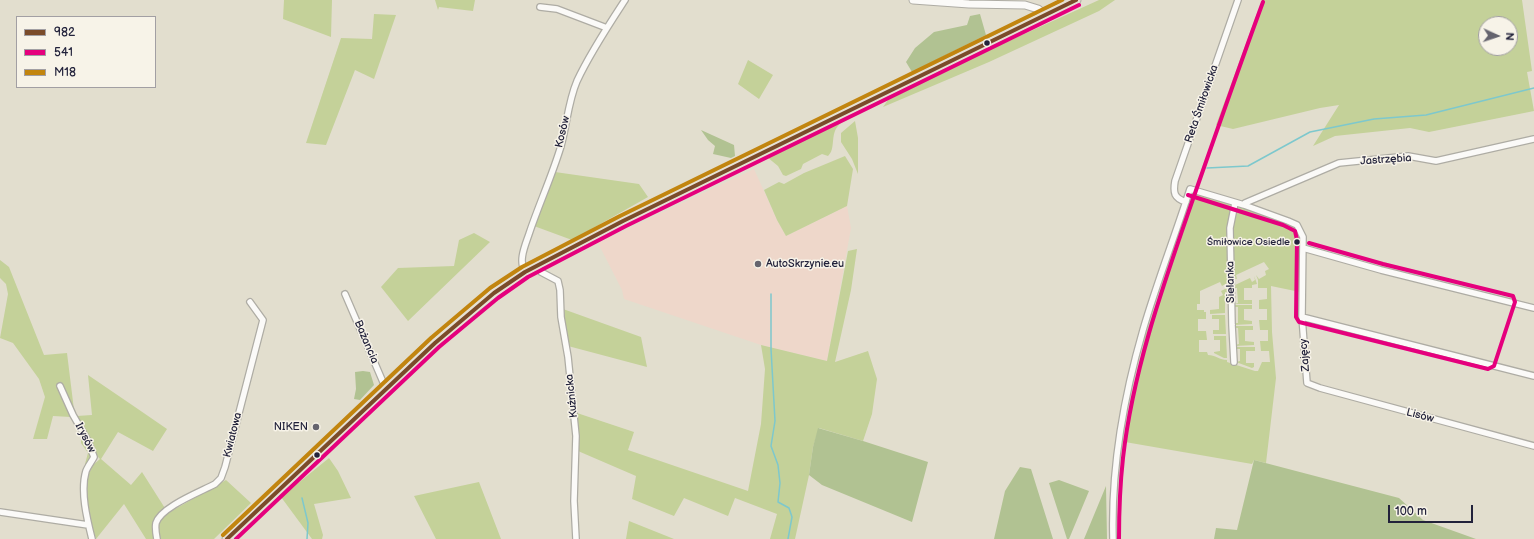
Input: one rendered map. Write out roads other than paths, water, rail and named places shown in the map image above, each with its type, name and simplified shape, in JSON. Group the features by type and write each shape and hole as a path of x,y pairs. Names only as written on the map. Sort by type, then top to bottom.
{"main road":[{"path":"227,539 465,316 494,293 525,272 623,221 1076,0"}],"street":[{"name":"Kosów","path":"525,272 522,268 522,260 534,218 561,146 568,108 576,82 625,0"},
{"path":"913,0 969,4 1025,5 1038,9 1044,15"},
{"name":"Reta Śmiłowicka","path":"1186,202 1178,200 1174,188 1175,181 1238,0"},
{"path":"540,7 557,9 607,28"},
{"name":"Jastrzębia","path":"1244,205 1339,163 1408,156 1436,161 1534,139"},
{"name":"Zajęcy","path":"1186,202 1190,189 1244,205 1288,221 1297,226 1303,236 1302,317 1307,383"},
{"path":"1113,539 1112,507 1125,403 1143,330 1186,202"},
{"name":"Sielanka","path":"1234,362 1230,228 1236,203"},
{"path":"1303,248 1382,270 1534,308"},
{"name":"Kuźnicka","path":"535,266 541,272 558,281 560,290 561,317 568,357 576,436 574,501 576,539"},
{"name":"Bażancia","path":"345,294 386,389"},
{"name":"Kwiatowa","path":"157,539 156,525 158,519 165,511 216,484 221,478 263,320 250,302"},
{"path":"1302,317 1534,376"},
{"name":"Lisów","path":"1307,383 1320,388 1534,446"},
{"name":"Irysów","path":"60,386 72,415 88,441 94,457 86,470 84,486 88,525 92,539"},
{"path":"0,512 88,525"}],"waterway":[{"path":"1207,168 1248,166 1310,132 1374,119 1426,115 1534,88"},
{"path":"771,294 771,349 775,421 771,446 778,465 780,483 778,502 789,508 792,517 788,539"},
{"path":"302,498 308,523 307,539"}],"place":[{"name":"Śmiłowice Osiedle","path":"1297,242"},
{"name":"AutoSkrzynie.eu","path":"758,264"},
{"name":"NIKEN","path":"316,427"}]}
